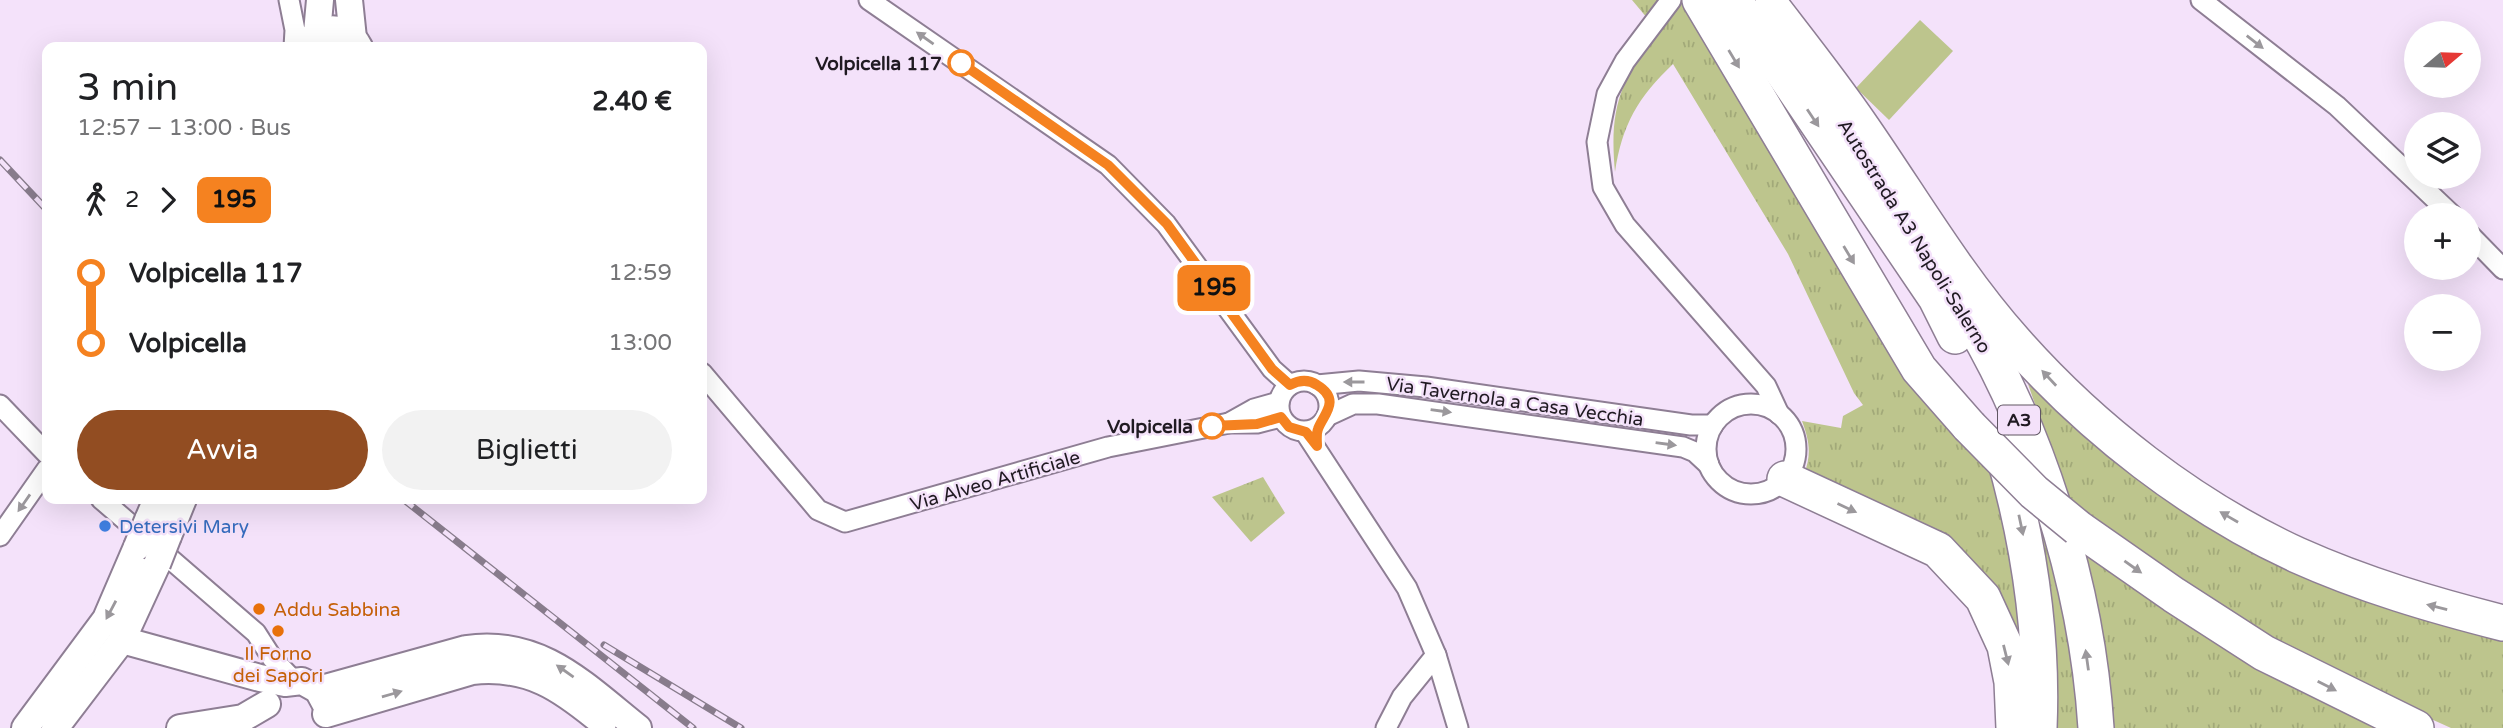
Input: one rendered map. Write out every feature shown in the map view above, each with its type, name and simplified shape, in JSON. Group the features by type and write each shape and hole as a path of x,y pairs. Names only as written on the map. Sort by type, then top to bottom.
{"highway":[{"path":"1700,0 1919,369 1969,426 2034,492 2078,528 2174,596 2264,653 2416,728"},
{"name":"Autostrada A3 Napoli-Salerno","path":"1734,0 1936,299 1993,417 2027,551 2037,621 2039,728"},
{"path":"1770,4 1859,123 1950,258 2013,340 2061,390 2127,448 2179,486 2295,554 2425,604 2503,623"},
{"name":"Autostrada A3 Napoli-Salerno","path":"1770,4 1972,321 2005,384 2053,509 2070,566 2096,728"},
{"path":"1785,479 1938,550 1983,598 2005,646 2012,682 2014,728"}],"street":[{"path":"311,40 320,0"},
{"path":"349,0 356,42"},
{"path":"869,0 1108,165 1167,224 1272,369 1290,385"},
{"path":"1671,0 1625,61 1607,94 1597,142 1603,187 1625,225 1752,368 1766,386 1779,414 1789,425 1796,448 1794,464 1785,479 1773,489 1758,494 1744,494 1729,489 1717,478 1709,465 1706,451 1713,425 1724,414 1744,405 1765,406 1779,414"},
{"path":"2201,0 2337,106 2439,203"},
{"path":"283,2 295,30 294,42"},
{"path":"311,40 336,29 355,42"},
{"path":"2481,246 2503,269"},
{"path":"1744,405 1752,368"},
{"name":"Via Alveo Artificiale","path":"707,379 818,510 845,522 1108,447 1228,423 1254,409 1280,410"},
{"path":"1317,430 1289,427 1280,410 1290,385 1304,380 1317,385 1328,398 1317,430 1407,588 1436,655 1458,728"},
{"name":"Via Tavernola a Casa Vecchia","path":"1317,385 1359,381 1426,387 1691,425 1713,425"},
{"name":"Via Tavernola a Casa Vecchia","path":"1317,430 1353,404 1422,408 1683,447 1695,452 1709,465"},
{"path":"0,405 42,449"},
{"path":"0,536 42,476"},
{"path":"105,504 158,559 256,633 272,658 291,700"},
{"path":"55,728 122,640 158,559 158,518 176,504"},
{"path":"25,728 106,619 158,559"},
{"path":"122,640 291,700 472,671 512,670 543,680 610,728"},
{"path":"180,728 243,718 291,700 466,649 487,646 514,648 557,665 638,728"},
{"path":"1386,728 1402,697 1436,655"}],"green space":[{"path":"1632,0 1692,0 1995,474 2030,653 2009,623 1804,474 1809,447 1802,421 1841,428 1843,416 1863,405 1854,393 1788,254 1673,64 1641,100 1627,126 1615,172 1614,130 1620,96 1634,65 1658,31"},
{"path":"1920,20 1953,51 1889,120 1856,88"},
{"path":"2028,384 2126,469 2503,636 2503,728 2451,728 2349,682 2282,647 2070,505"},
{"path":"1263,477 1285,513 1251,542 1212,497"},
{"path":"2028,499 2043,510 2086,728 2049,728"},
{"path":"2078,547 2392,728 2107,728"}],"railway":[{"path":"0,160 42,205"},
{"path":"409,504 693,728"},
{"path":"604,645 741,728"}],"bus line":[{"name":"195","path":"961,63 1108,165 1167,224 1272,369 1290,385 1304,380 1317,385 1328,398 1327,416 1318,428 1317,446 1306,432 1294,430 1284,423 1281,417 1257,424 1228,423 1212,426"}],"place":[{"name":"Volpicella 117","path":"961,63"},
{"name":"Volpicella","path":"1212,426"},
{"name":"Detersivi Mary","path":"105,526"},
{"name":"Addu Sabbina","path":"259,609"},
{"name":"Il Forno dei Sapori","path":"278,631"}]}
